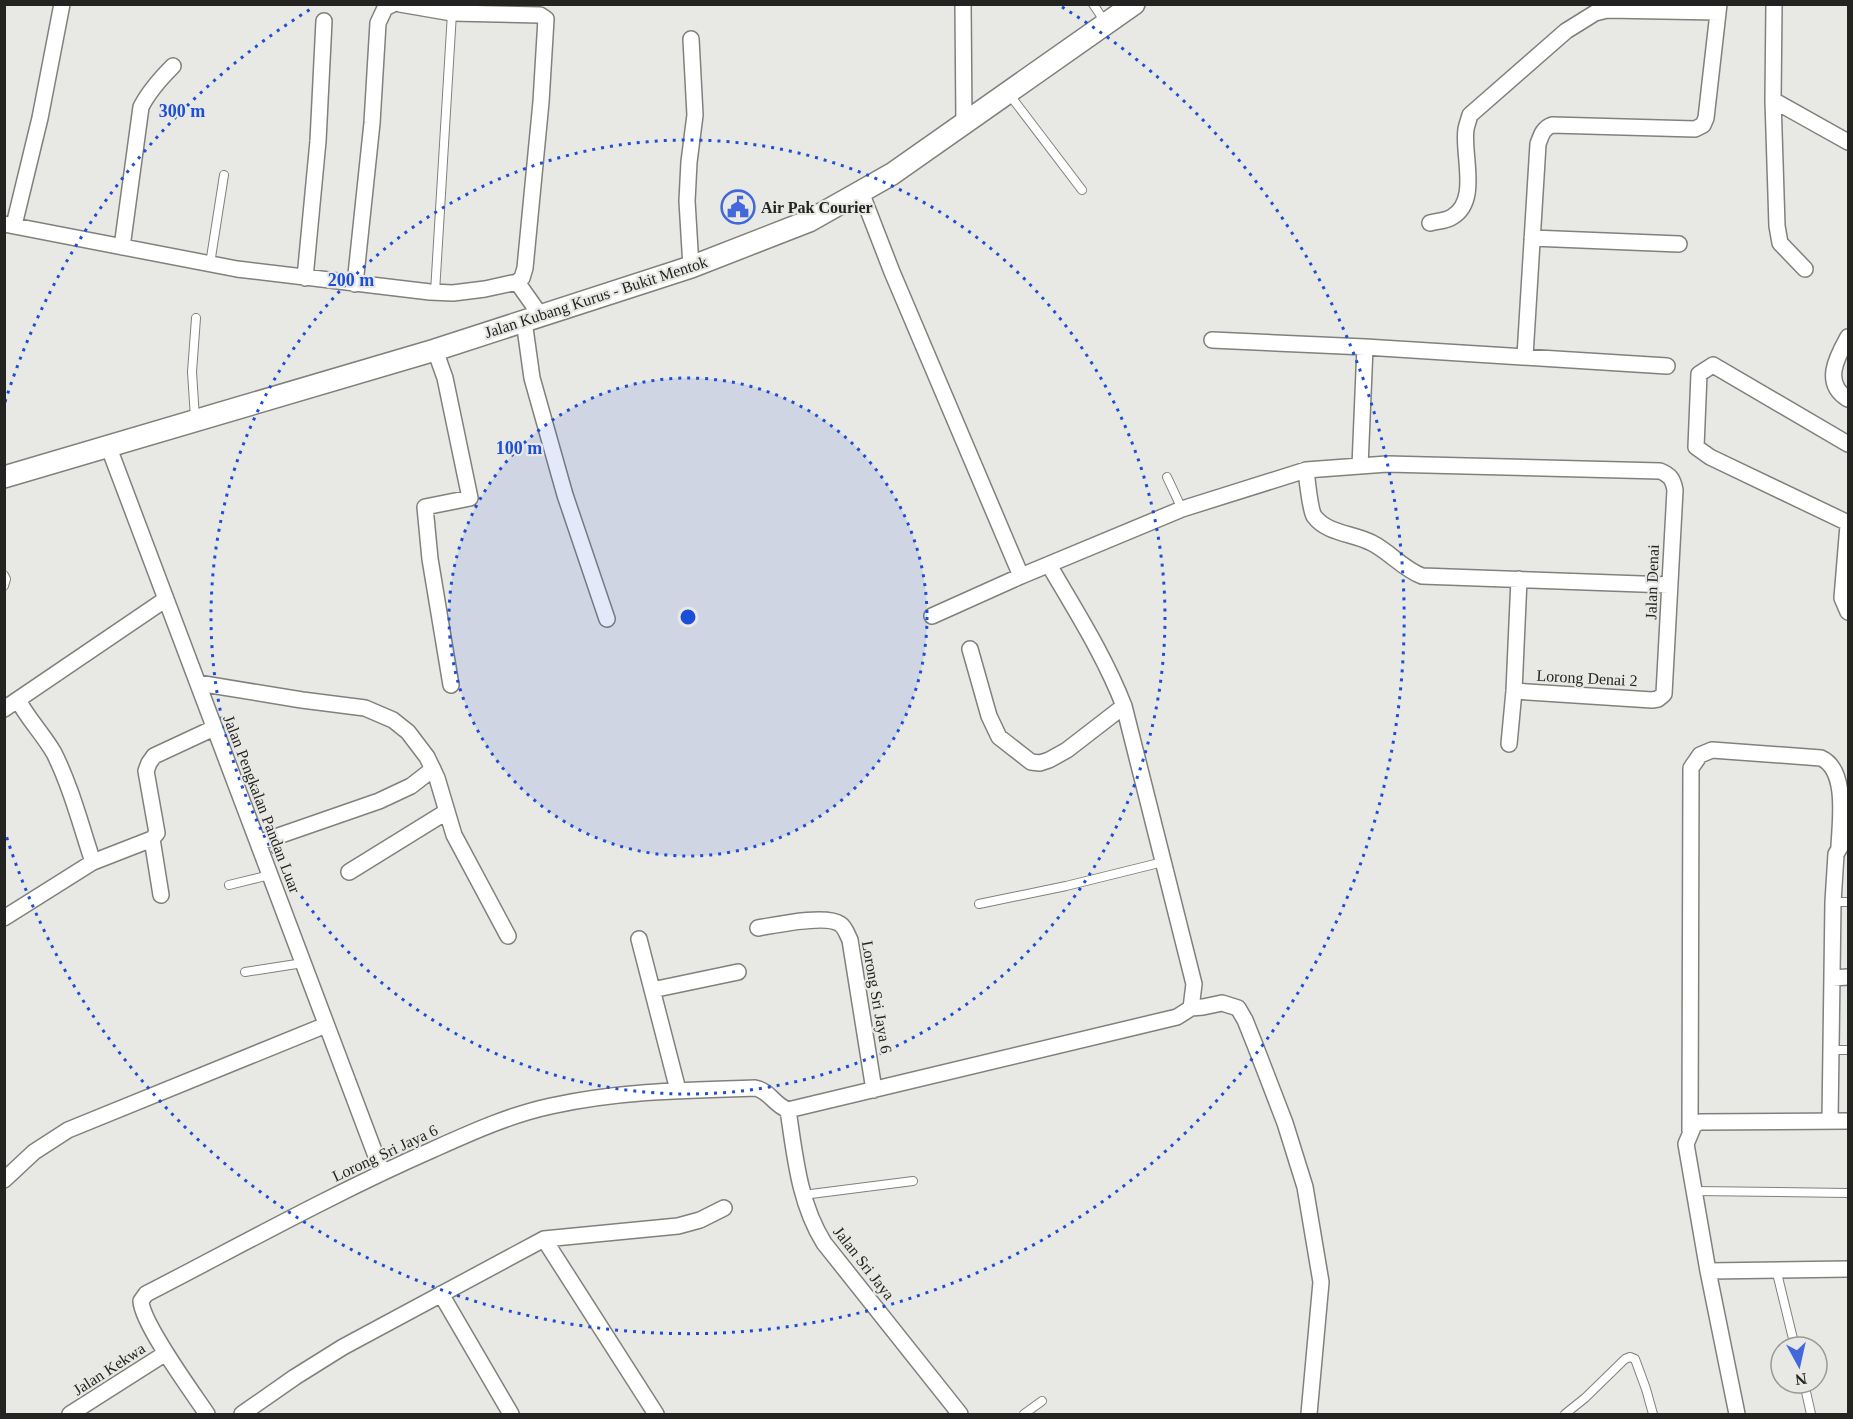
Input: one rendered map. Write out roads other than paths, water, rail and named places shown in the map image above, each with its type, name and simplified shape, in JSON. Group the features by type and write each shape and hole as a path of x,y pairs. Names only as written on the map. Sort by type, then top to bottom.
{"main road":[{"name":"Jalan Kubang Kurus - Bukit Mentok","path":"4,477 109,448 533,319 691,267 809,221 892,174 1134,4"}],"street":[{"path":"62,4 40,118 9,224 237,269 355,284 453,293 517,282 522,278 525,268 541,102 546,19 540,15 452,13 400,4"},
{"path":"355,284 372,123 378,23 385,8 393,4"},
{"path":"963,4 964,124"},
{"path":"1774,4 1773,100 1777,226 1779,243 1805,268"},
{"path":"1430,223 1451,218 1461,210 1466,197 1468,180 1466,130 1470,115 1566,31 1595,13 1607,10 1719,8 1706,118 1703,125 1695,129 1551,125 1546,127 1538,144 1525,356"},
{"path":"305,278 318,141 324,21"},
{"path":"691,39 695,115 687,201 691,267"},
{"path":"122,247 141,107 157,81 173,66"},
{"path":"1773,100 1848,142"},
{"path":"865,190 892,272 1021,576"},
{"path":"1532,238 1679,244"},
{"path":"517,282 533,319 532,378 565,495 607,619"},
{"path":"1848,337 1835,361 1833,373 1836,385 1848,399"},
{"path":"1212,340 1525,356 1667,366"},
{"path":"932,616 1182,509 1306,470 1360,466 1365,347"},
{"path":"435,350 445,378 470,498 425,507 430,559 450,685"},
{"path":"1848,444 1713,365 1699,374 1696,447 1710,457 1848,524 1842,598 1848,612"},
{"name":"Jalan Pengkalan Pandan Luar","path":"109,448 382,1172"},
{"name":"Jalan Denai","path":"1360,466 1387,464 1660,471 1669,475 1674,482 1675,490 1665,689 1664,694 1658,699"},
{"path":"1306,470 1313,514 1333,530 1373,543 1413,573 1422,576 1669,585"},
{"path":"1050,565 1095,642 1124,706 1194,984 1197,1008"},
{"path":"1509,744 1520,579"},
{"path":"4,709 166,599"},
{"path":"970,649 989,716 999,738 1031,762 1040,763 1049,760 1067,750 1124,706"},
{"path":"198,683 365,708 393,720 408,732 433,769 443,794 454,835 508,936"},
{"name":"Lorong Denai 2","path":"1514,691 1658,699"},
{"path":"18,700 57,762 93,862"},
{"path":"5,917 93,862 152,839 157,833 146,771 149,763 154,756 214,728"},
{"path":"1690,1131 1690,768 1700,755 1712,750 1821,758 1828,761 1834,770 1840,788 1844,841 1836,854 1841,902 1832,978 1830,1121"},
{"path":"258,843 379,801 411,786 433,769"},
{"path":"349,872 446,812"},
{"path":"152,839 160,895"},
{"name":"Lorong Sri Jaya 6","path":"758,928 822,919 841,924 850,940 874,1090"},
{"path":"639,939 678,1090"},
{"path":"652,990 738,972"},
{"path":"1832,978 1848,977"},
{"path":"788,1110 1177,1017 1197,1008 1222,1003 1238,1008 1245,1020 1284,1123 1305,1187 1320,1282 1309,1414"},
{"path":"4,1179 34,1152 68,1130 326,1025"},
{"name":"Lorong Sri Jaya 6","path":"207,1414 166,1353 143,1311 141,1301 146,1294 382,1172 514,1116 549,1106 628,1093 755,1088 763,1089 782,1108 788,1110"},
{"name":"Jalan Sri Jaya","path":"788,1110 803,1196 815,1228 824,1243 960,1414"},
{"path":"1737,1414 1693,1191 1686,1144 1690,1131 1700,1122 1848,1121"},
{"path":"242,1414 316,1362 544,1239 678,1226 700,1220 724,1208"},
{"path":"544,1239 656,1414"},
{"path":"1708,1271 1848,1269"},
{"path":"441,1294 511,1414"},
{"name":"Jalan Kekwa","path":"70,1414 166,1353"}],"lane":[{"path":"1093,4 1106,23"},
{"path":"435,292 452,13"},
{"path":"1009,93 1082,190"},
{"path":"210,264 224,175"},
{"path":"195,422 192,372 196,318"},
{"path":"1167,477 1182,509"},
{"path":"4,575 6,579 4,586"},
{"path":"979,904 1066,886 1163,862"},
{"path":"229,885 270,875"},
{"path":"245,972 303,963"},
{"path":"1831,1050 1848,1050"},
{"path":"803,1196 913,1181"},
{"path":"1693,1191 1848,1193"},
{"path":"1776,1269 1792,1335"},
{"path":"1565,1414 1630,1357 1635,1359 1653,1414"},
{"path":"1807,1395 1811,1414"},
{"path":"1024,1414 1042,1401"}],"place":[{"name":"Air Pak Courier","path":"738,207"}]}
